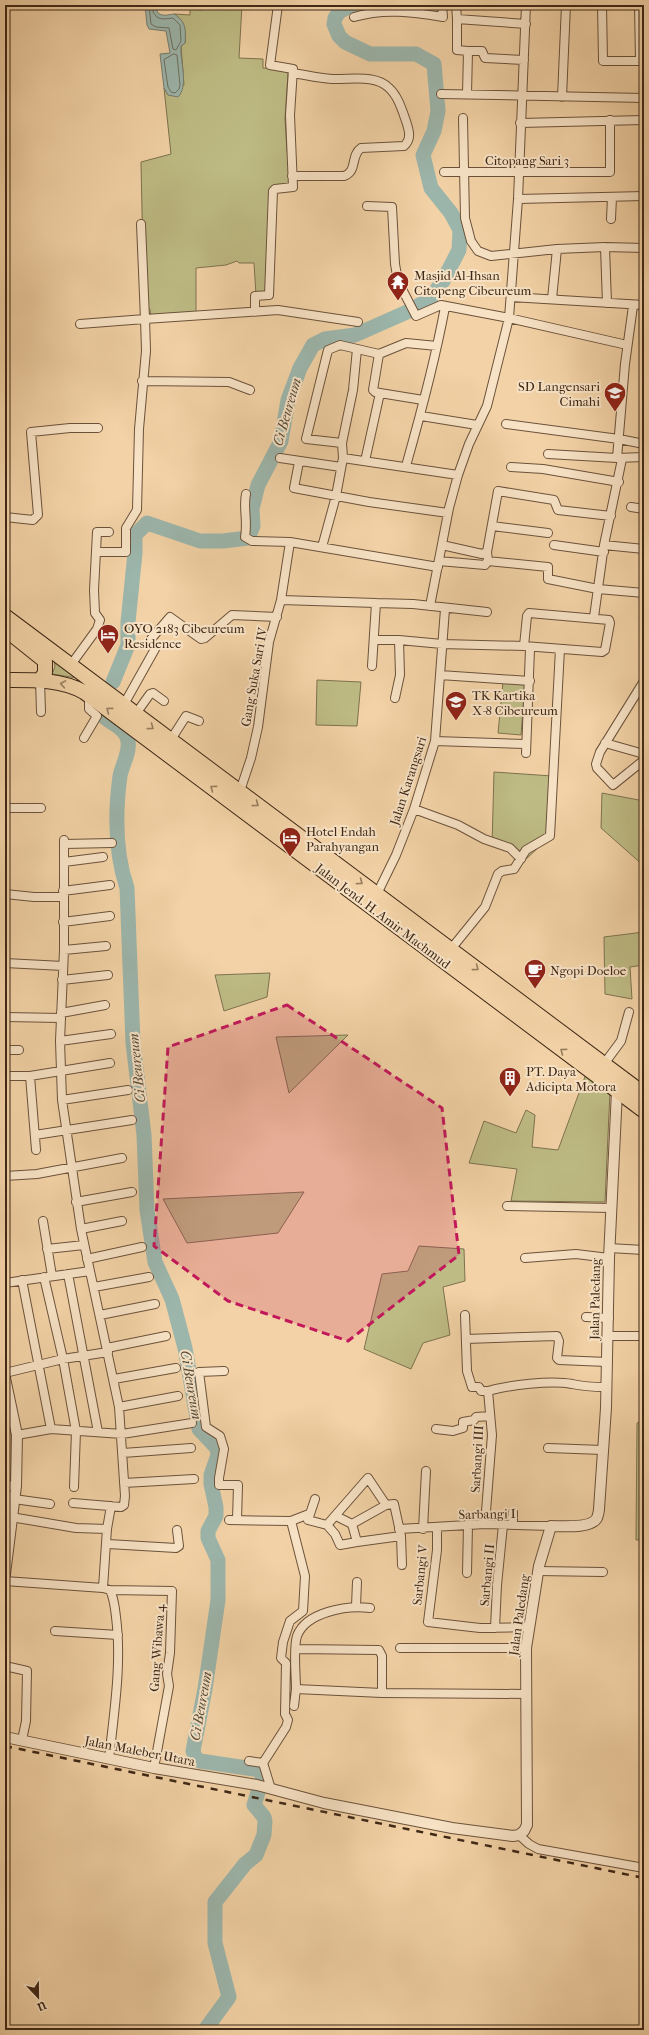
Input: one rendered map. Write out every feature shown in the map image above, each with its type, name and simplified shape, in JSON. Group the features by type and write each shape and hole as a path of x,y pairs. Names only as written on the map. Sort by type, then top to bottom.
{"highway":[{"path":"5,616 70,666 91,692"},
{"path":"5,629 45,661 45,672 40,680"},
{"path":"5,680 40,680 72,686 91,692"},
{"name":"Jalan Jend. H. Amir Machmud","path":"91,692 123,706 240,791 374,900 644,1111"},
{"name":"Jalan Jend. H. Amir Machmud","path":"91,692 374,900 451,949 644,1094"}],"street":[{"path":"255,312 255,296 269,296 273,191 275,189 293,187 290,115 293,69 270,66 278,5"},
{"path":"354,17 371,12 388,11 412,12 443,17 442,5"},
{"path":"456,5 457,50 482,51 485,58 524,60"},
{"path":"430,606 448,513 458,475 477,425 487,406 509,318 518,199 526,5"},
{"path":"562,97 566,5"},
{"path":"602,5 602,60 613,62 642,61 639,5"},
{"path":"456,19 526,24"},
{"path":"467,94 468,51"},
{"path":"292,176 344,176 350,174 354,156 361,148 404,146 408,143 410,136 398,102 393,93 383,83 374,80 331,79 293,73"},
{"path":"441,94 522,97 644,98"},
{"path":"463,118 465,218 474,247 491,256 605,247 644,248"},
{"name":"Citopang Sari 3","path":"444,172 610,172 610,120"},
{"path":"520,123 644,120"},
{"path":"518,199 644,196"},
{"path":"611,219 612,197"},
{"path":"367,206 392,207 395,264 399,287 402,288 416,316 441,305 445,307 509,318 627,345"},
{"path":"96,552 126,552 126,528 137,510 138,442 142,381 146,351 141,224"},
{"path":"605,247 607,303"},
{"path":"552,299 557,250"},
{"path":"511,298 552,299 634,306 644,305"},
{"path":"594,617 610,516 619,482 619,439 627,345 634,306"},
{"path":"406,466 421,416 423,400 430,384 445,307"},
{"path":"80,324 278,310 358,322"},
{"path":"342,443 306,439 328,350 338,345 379,354 406,343 437,346"},
{"path":"322,547 336,496 343,458 342,443 352,390 357,349"},
{"path":"379,354 373,390 375,392 423,400"},
{"path":"142,381 229,382 250,390"},
{"path":"364,461 380,393"},
{"path":"421,416 477,425"},
{"path":"506,424 619,439 644,444"},
{"path":"5,518 33,520 38,515 32,431 98,428"},
{"path":"548,454 620,459 644,457"},
{"path":"280,458 341,467"},
{"path":"343,458 406,466 458,475"},
{"path":"299,462 294,488 448,513"},
{"path":"511,467 543,469 619,482"},
{"path":"488,561 487,552 498,491 554,500 558,510 610,516"},
{"path":"246,494 245,499 249,539 290,542 439,564 485,565 488,561"},
{"path":"631,507 644,509"},
{"path":"492,526 548,533"},
{"path":"70,666 99,624 100,620 95,613 94,585 97,532 109,532"},
{"name":"Gang Suka Sari IV","path":"240,791 251,758 258,727 269,642 281,600 290,542"},
{"path":"442,545 482,554 487,552"},
{"path":"554,545 604,549 644,549"},
{"path":"488,561 548,567 548,579 598,588 644,593"},
{"path":"281,600 430,606 445,609 487,612"},
{"path":"372,666 376,603"},
{"name":"Jalan Karangsari","path":"374,900 396,855 414,809 435,741 445,609"},
{"path":"374,640 399,640 442,644 527,647 604,651 610,623 609,620 594,617 529,613 527,616 527,647 530,681 526,753"},
{"path":"123,706 155,649 151,639 170,617 201,639 205,638 232,615 277,617"},
{"path":"395,698 400,675 399,640"},
{"path":"451,949 485,907 498,874 502,871 514,870 529,848 549,838 551,835 560,649"},
{"path":"440,675 530,681"},
{"path":"40,680 41,712"},
{"path":"644,681 640,693 605,743 596,764 597,768 611,784 616,784 644,760"},
{"path":"84,738 97,716 89,709 91,692"},
{"path":"135,715 150,694 153,693 164,701"},
{"path":"170,741 186,716 199,721"},
{"path":"435,741 526,744"},
{"path":"605,743 644,754"},
{"path":"5,808 41,808"},
{"path":"414,809 458,825 484,839 510,848 521,859"},
{"path":"73,1503 111,1506 124,1505 123,1453 119,1407 76,1202 62,1100 60,1041 64,950 64,842 112,843"},
{"path":"64,862 103,857"},
{"path":"5,894 34,897 63,894 110,885"},
{"path":"63,922 110,916"},
{"path":"64,950 106,946"},
{"path":"5,963 63,966"},
{"path":"62,980 108,975"},
{"path":"5,1017 61,1016 104,1005"},
{"path":"604,1064 620,1041 629,1012"},
{"path":"60,1041 111,1034"},
{"path":"5,1050 19,1050"},
{"path":"5,1076 30,1076 110,1063"},
{"path":"30,1076 36,1150"},
{"path":"62,1100 128,1090"},
{"name":"Jalan Paledang","path":"519,1835 528,1825 526,1648 538,1571 551,1526 576,1527 592,1523 597,1519 600,1509 609,1318 609,1253 617,1091"},
{"path":"35,1135 132,1120"},
{"path":"5,1176 38,1174 122,1158"},
{"path":"76,1202 132,1192"},
{"path":"507,1206 612,1208"},
{"path":"43,1221 47,1249 48,1276 76,1431 74,1487"},
{"path":"81,1229 122,1221"},
{"path":"47,1249 84,1245"},
{"path":"87,1259 142,1247"},
{"path":"525,1258 644,1250"},
{"path":"5,1283 90,1270"},
{"path":"68,1274 98,1432"},
{"path":"94,1287 149,1277"},
{"path":"22,1280 51,1430"},
{"path":"100,1315 155,1304"},
{"path":"465,1315 467,1371 472,1387 479,1387 481,1391 541,1383 573,1384 579,1387 606,1387"},
{"path":"586,1317 609,1318"},
{"path":"5,1373 166,1336"},
{"path":"466,1339 557,1336 560,1341 559,1360 607,1362"},
{"path":"608,1336 644,1336"},
{"path":"114,1379 176,1368"},
{"path":"224,1371 199,1372 206,1427 220,1436 224,1449 219,1485 238,1485 233,1520 291,1521 309,1514"},
{"path":"5,1378 17,1435 16,1486 10,1517 5,1573"},
{"name":"Sarbangi III","path":"485,1524 492,1435 488,1391"},
{"path":"119,1407 178,1396"},
{"path":"436,1429 453,1431 463,1428 463,1422 474,1420 476,1417 490,1416"},
{"path":"17,1435 51,1430 122,1434 192,1423"},
{"path":"123,1453 191,1448"},
{"path":"548,1448 603,1450"},
{"path":"423,1529 426,1471"},
{"path":"124,1483 194,1478"},
{"path":"315,1499 308,1520 327,1525 368,1478 386,1505"},
{"path":"5,1485 16,1486"},
{"path":"14,1499 50,1504"},
{"path":"352,1524 386,1505 394,1504 400,1533 402,1565"},
{"path":"109,1759 118,1664 118,1635 114,1600 107,1589 106,1543 111,1506"},
{"path":"513,1512 513,1525"},
{"path":"336,1516 352,1524 357,1542"},
{"path":"10,1517 76,1528 107,1529"},
{"path":"291,1521 305,1576 303,1611 290,1621 283,1642 281,1658 286,1663 285,1714 288,1720 286,1727 263,1763 265,1787 310,1800 452,1828 519,1835 529,1844 538,1849 644,1868"},
{"name":"Sarbangi I","path":"327,1525 335,1534 340,1545 423,1529 485,1524 551,1526"},
{"path":"467,1573 468,1525"},
{"name":"Sarbangi II","path":"495,1628 496,1585 504,1525"},
{"name":"Sarbangi V","path":"437,1528 437,1550 428,1622 495,1628"},
{"path":"106,1543 176,1548 179,1546 177,1530"},
{"path":"538,1571 603,1572"},
{"path":"5,1581 107,1589"},
{"path":"356,1606 357,1582"},
{"name":"Gang Wibawa 4","path":"107,1589 172,1591 170,1653 167,1674 168,1686 154,1768"},
{"path":"294,1706 296,1689 297,1637 302,1627 323,1614 340,1608 356,1606 370,1608"},
{"path":"495,1628 530,1627"},
{"path":"55,1631 118,1635"},
{"path":"400,1648 526,1648"},
{"path":"296,1649 378,1650 382,1656 382,1693"},
{"path":"5,1666 28,1671 26,1721 22,1740"},
{"path":"296,1689 382,1693 527,1694"},
{"name":"Jalan Maleber Utara","path":"5,1737 154,1768 265,1787"},
{"path":"249,1761 263,1763"}],"highlighted area":[{"path":"287,1005 442,1108 459,1255 348,1341 228,1301 154,1246 168,1047"}],"shaded area":[{"path":"206,5 242,5 239,58 263,59 263,68 287,69 285,119 287,151 290,161 289,185 270,188 271,234 266,293 256,295 254,263 239,263 237,261 226,265 196,268 196,314 151,317 150,309 144,309 141,162 171,154 164,88 168,95 184,85 181,46 185,43 185,31 182,23 174,14 190,15 190,9 202,10"},
{"path":"54,657 77,678 52,674 55,667"},
{"path":"317,680 361,682 357,726 316,725"},
{"path":"503,682 525,685 521,735 498,733"},
{"path":"494,772 552,776 548,826 543,843 522,863 510,848 492,846"},
{"path":"602,793 644,801 644,866 601,828"},
{"path":"644,932 644,965 630,967 632,999 605,994 604,937"},
{"path":"270,973 267,997 224,1011 215,975"},
{"path":"348,1035 340,1043 289,1093 276,1037"},
{"path":"586,1074 610,1091 605,1202 511,1201 517,1169 469,1163 484,1121 516,1133 526,1110 535,1115 532,1147 558,1150"},
{"path":"304,1192 278,1233 187,1243 163,1199"},
{"path":"419,1246 464,1249 465,1281 443,1287 450,1335 423,1343 411,1369 364,1349 382,1274 408,1271"},
{"path":"644,1420 644,1540 636,1540 637,1423"}],"water":[{"path":"145,5 158,5 157,12 159,14 174,14 183,23 185,43 181,46 181,53 184,80 178,97 168,95 164,88 160,54 170,53 166,31 149,29 147,25"}],"waterway":[{"name":"Ci Beureum","path":"113,682 128,645 128,622 135,553 135,535 147,523 200,541 223,541 248,538 253,526 252,509 258,485 281,441 288,400 300,368 313,345 325,339 355,335 407,312 430,299 443,281 459,250 460,230 451,213 431,188 423,155 434,131 438,111 434,64 416,54 370,54 345,42 339,36 334,24 335,18 339,12 352,5"},
{"name":"Ci Beureum","path":"99,708 103,716 123,730 128,741 127,754 120,776 117,804 117,833 120,861 127,888 133,1043 144,1135 147,1210 155,1262 172,1299 185,1348 199,1429 217,1448 218,1455 211,1475 216,1516 208,1531 208,1538 218,1560 218,1600 205,1689 193,1751 195,1757 200,1761 260,1770 263,1776 254,1805 264,1817 264,1835 256,1855 245,1864 215,1902 215,1943 229,1997 205,2030"}],"railway":[{"path":"5,1746 644,1878"}],"place":[{"name":"Masjid Al-Ihsan Citopeng Cibeureum","path":"398,302"},
{"name":"SD Langensari Cimahi","path":"615,412"},
{"name":"OYO 2183 Cibeureum Residence","path":"108,654"},
{"name":"TK Kartika X-8 Cibeureum","path":"456,722"},
{"name":"Hotel Endah Parahyangan","path":"290,858"},
{"name":"Ngopi Doeloe","path":"535,990"},
{"name":"PT. Daya Adicipta Motora","path":"510,1098"}]}
